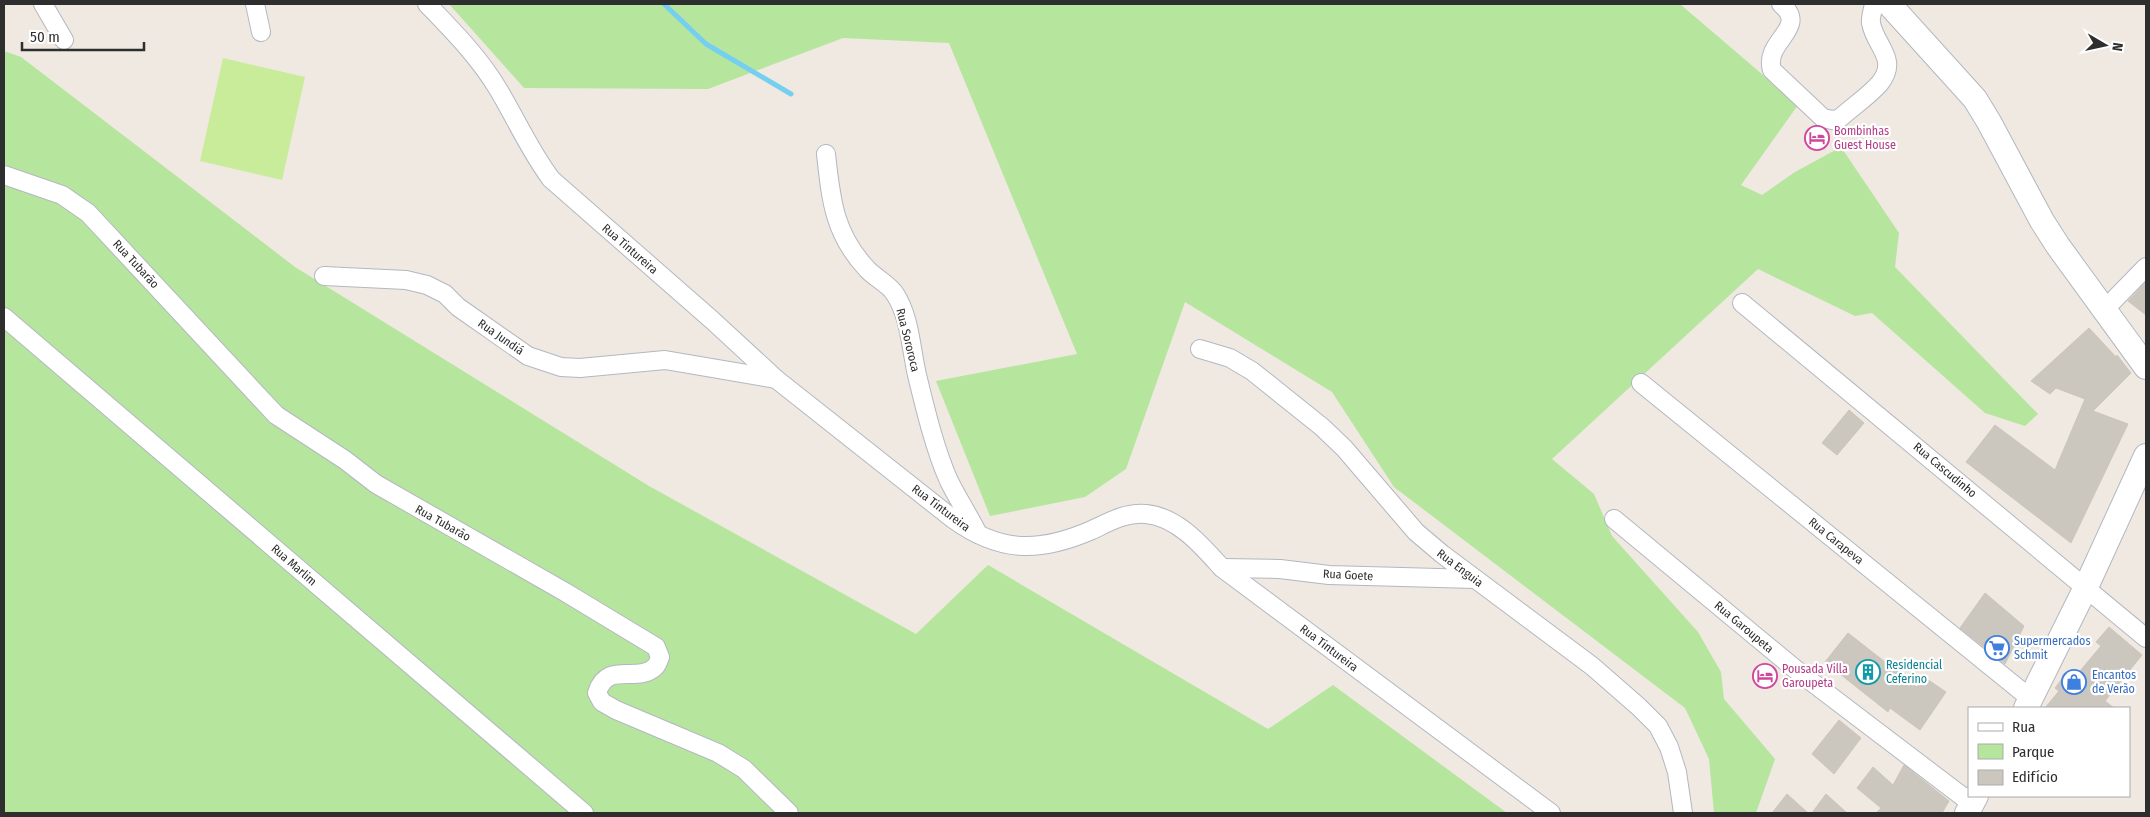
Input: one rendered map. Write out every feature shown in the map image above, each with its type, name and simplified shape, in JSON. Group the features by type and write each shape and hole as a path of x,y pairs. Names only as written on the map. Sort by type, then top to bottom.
{"main road":[{"path":"1889,4 1975,99 1990,122 2042,221 2146,367"},
{"path":"2029,704 2086,587 2146,456"}],"street":[{"path":"43,4 64,40"},
{"path":"255,4 261,32"},
{"name":"Rua Tintureira","path":"427,4 464,44 498,88 534,157 551,179 776,379 945,513 980,537 1024,546 1052,544 1077,536 1124,515 1147,514 1173,523 1194,537 1222,568 1551,813"},
{"path":"1781,4 1792,17 1790,26 1771,53 1769,62 1772,70 1823,118 1832,120 1839,119 1879,83 1886,72 1887,58 1873,29 1871,20 1874,4"},
{"name":"Rua Sororoca","path":"826,154 831,201 839,229 850,250 868,271 895,294 908,333 917,376 938,452 949,480 980,537"},
{"name":"Rua Tubarão","path":"4,175 62,194 88,213 276,415 344,460 376,484 565,592 656,648 660,657 656,667 645,672 606,677 600,684 597,693 602,702 616,710 718,753 744,769 789,813"},
{"path":"2104,310 2146,267"},
{"name":"Rua Jundiá","path":"324,276 406,280 427,285 445,294 458,307 528,356 561,367 580,368 665,360 776,379"},
{"name":"Rua Cascudinho","path":"1742,303 2146,638"},
{"name":"Rua Marlim","path":"4,317 584,813"},
{"name":"Rua Enguia","path":"1200,349 1230,358 1252,372 1322,427 1344,448 1416,532 1475,579 1592,666 1639,707 1658,726 1669,747 1683,813"},
{"name":"Rua Carapeva","path":"1641,383 2029,704"},
{"name":"Rua Garoupeta","path":"1614,519 1800,673 1971,804"},
{"name":"Rua Goete","path":"1222,568 1280,569 1329,575 1475,579"}],"green space":[{"path":"449,4 1680,4 1798,105 1741,185 1762,195 1795,172 1841,147 1899,233 1895,267 2038,414 2025,426 1985,413 1872,313 1855,316 1758,269 1552,459 1594,494 1612,536 1698,632 1721,672 1724,699 1775,759 1756,813 1714,813 1709,759 1685,708 1394,487 1332,392 1185,302 1126,469 1085,497 990,516 936,381 1077,354 949,43 843,38 708,89 524,88"},
{"path":"4,51 21,57 295,267 649,486 916,634 988,565 1268,729 1333,685 1507,813 4,813"},
{"path":"223,58 305,77 282,180 200,161"}],"building":[{"path":"2146,282 2146,315 2128,301"},
{"path":"2089,328 2116,357 2117,355 2131,373 2093,411 2128,424 2071,543 1966,462 1995,425 2055,470 2085,399 2056,388 2050,394 2031,381"},
{"path":"1849,410 1864,423 1837,455 1822,443"},
{"name":"Supermercados Schmit","path":"1985,593 2024,626 2005,664 1960,628"},
{"path":"2109,627 2142,655 2105,701 2113,707 2046,707 2059,691 2055,688 2068,671 2075,677 2101,646 2096,642"},
{"path":"1848,633 1917,687 1924,677 1946,692 1920,730 1890,708 1888,712 1825,662"},
{"path":"1839,720 1861,738 1834,774 1812,754"},
{"path":"1904,765 1949,801 1942,813 1876,813 1881,808 1857,788 1873,767 1893,785"},
{"path":"1787,794 1808,813 1772,813"},
{"path":"1826,794 1847,813 1812,813"}],"waterway":[{"path":"664,4 706,44 791,94"}],"place":[{"name":"Bombinhas Guest House","path":"1817,138"},
{"name":"Supermercados Schmit","path":"1997,648"},
{"name":"Residencial Ceferino","path":"1868,672"},
{"name":"Pousada Villa Garoupeta","path":"1765,676"},
{"name":"Encantos de Verão","path":"2074,682"}]}
